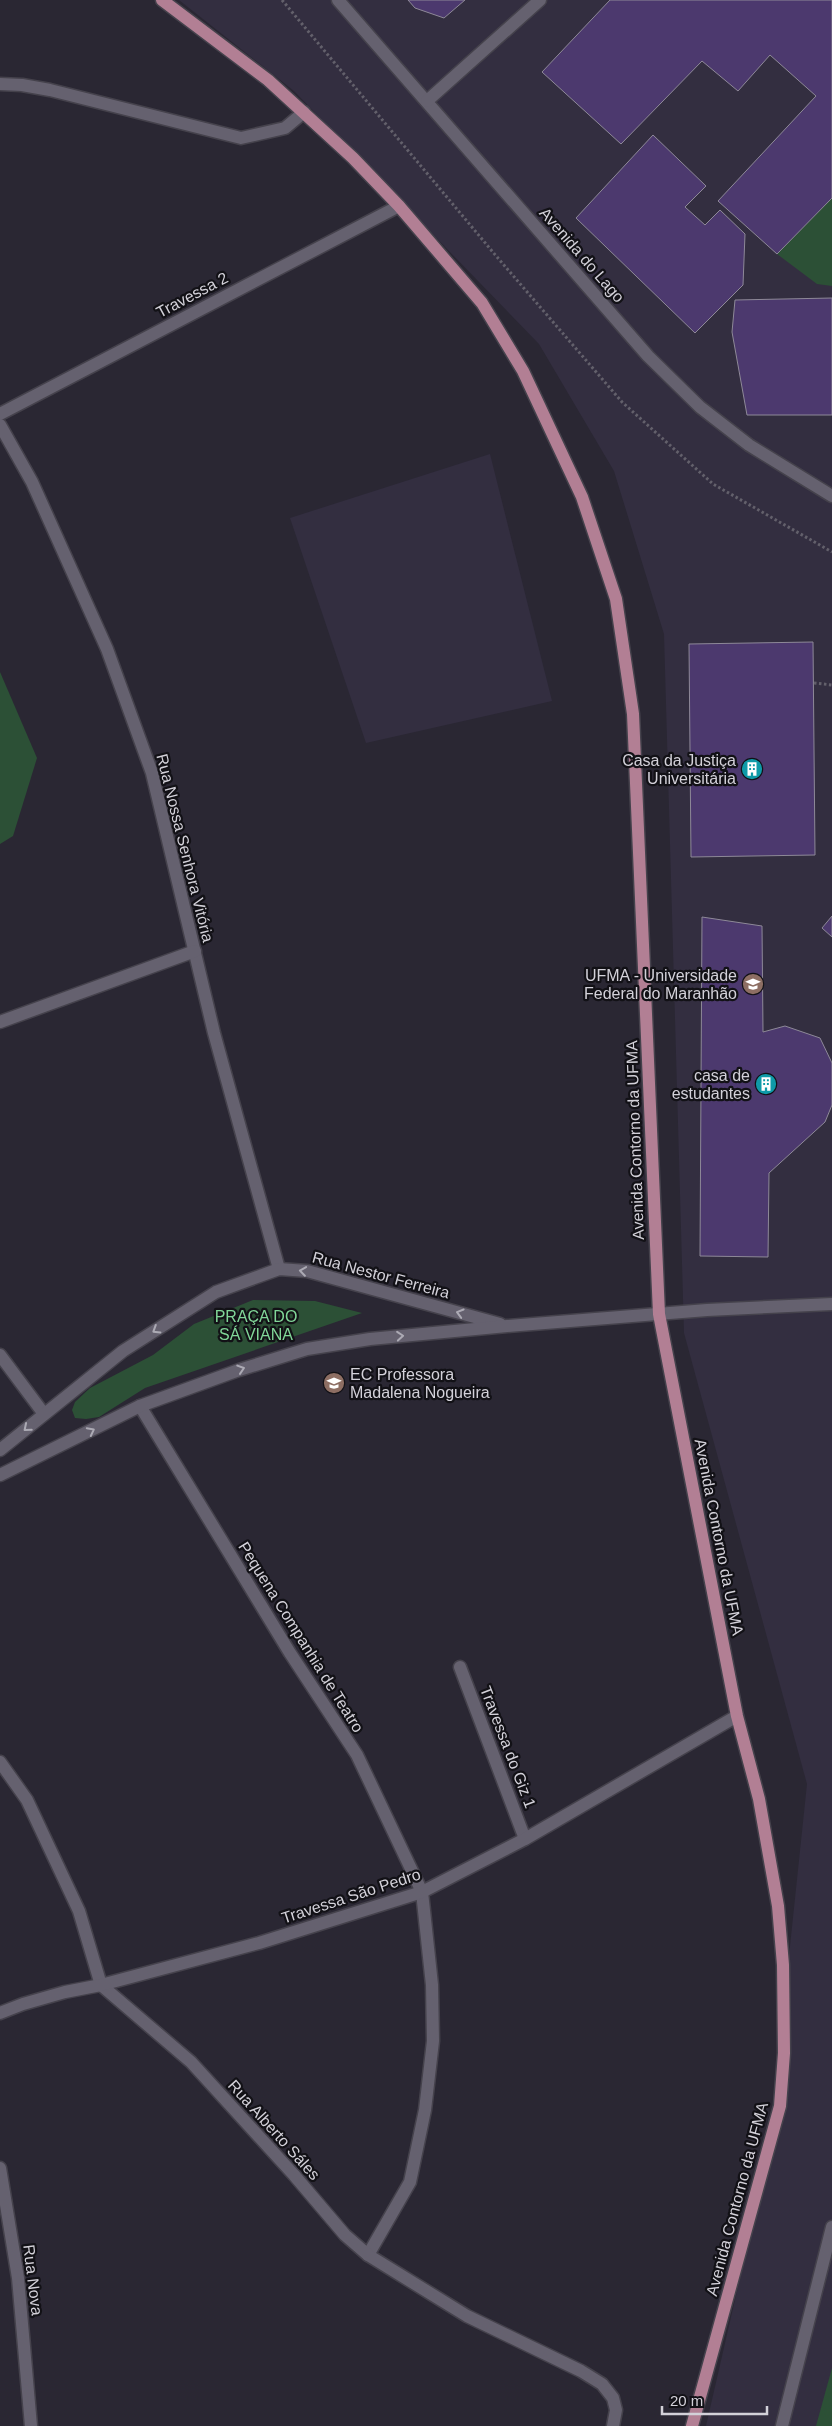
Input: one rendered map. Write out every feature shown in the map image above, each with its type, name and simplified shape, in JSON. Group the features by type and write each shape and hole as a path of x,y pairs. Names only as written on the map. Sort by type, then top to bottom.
{"main road":[{"name":"Avenida Contorno da UFMA","path":"162,0 228,48 304,112 353,158 400,206 482,303 523,371 582,497 616,599 633,714 659,1314 737,1716 759,1800 778,1906 784,1965 784,2053 780,2106 692,2426"}],"street":[{"name":"Avenida do Lago","path":"338,0 648,356 700,407 749,446 832,496"},
{"path":"427,101 540,0"},
{"path":"0,84 22,85 50,90 241,138 285,128 304,112"},
{"name":"Travessa 2","path":"0,414 400,206"},
{"name":"Rua Nossa Senhora Vitória","path":"0,425 32,482 107,649 152,773 217,1042 279,1269"},
{"path":"0,1022 195,951"},
{"name":"Rua Nestor Ferreira","path":"0,1450 123,1351 216,1292 279,1269 307,1271 507,1326"},
{"name":"Rua Nestor Ferreira","path":"0,1475 140,1406 239,1370 306,1349 370,1339 507,1326 659,1314 832,1304"},
{"path":"0,1354 44,1414"},
{"name":"Pequena Companhia de Teatro","path":"140,1406 290,1653 357,1755 422,1892"},
{"name":"Travessa do Giz 1","path":"460,1667 525,1839"},
{"name":"Travessa São Pedro","path":"0,2013 65,1992 101,1985 259,1943 422,1892 525,1839 737,1716"},
{"path":"0,1762 27,1800 79,1911 101,1985"},
{"path":"368,2255 410,2182 425,2110 433,2041 432,1985 422,1892"},
{"name":"Rua Alberto Sáles","path":"101,1985 190,2062 294,2175 345,2235 368,2255 467,2316 581,2371 602,2384 613,2398 616,2410 613,2426"},
{"name":"Rua Nova","path":"0,2168 18,2278 31,2426"},
{"path":"782,2426 832,2227"}],"path":[{"path":"282,0 497,257 622,402 713,484 832,552"},
{"path":"814,683 832,685"}],"shaded area":[{"name":"UFMA - Universidade Federal do Maranhão","path":"179,0 832,0 832,2426 706,2426 768,2156 807,1784 684,1333 664,634 614,471 539,344 294,91"},
{"path":"490,454 552,701 366,743 290,518"}],"green space":[{"path":"832,198 832,286 817,284 777,254"},
{"path":"0,672 37,758 13,836 0,844"},
{"name":"PRAÇA DO SÁ VIANA","path":"253,1300 315,1301 362,1313 145,1388 99,1417 75,1418 72,1410 75,1402 90,1388 153,1355 194,1324"},
{"path":"832,2368 832,2426 816,2426"}],"building":[{"path":"408,0 465,0 444,18 415,8"},
{"path":"610,0 832,0 832,198 777,254 718,201 816,96 770,55 738,91 702,61 621,144 542,72"},
{"path":"653,135 706,186 685,207 705,225 720,210 745,234 743,285 695,333 576,218"},
{"path":"832,298 832,415 747,415 732,332 735,300"},
{"name":"Casa da Justiça Universitária","path":"813,642 815,855 691,857 689,644"},
{"path":"832,916 832,937 822,928"},
{"name":"casa de estudantes","path":"702,917 762,926 763,1032 785,1026 820,1038 832,1063 832,1105 825,1122 769,1173 768,1257 700,1256"}],"place":[{"name":"Casa da Justiça Universitária","path":"752,769"},
{"name":"UFMA - Universidade Federal do Maranhão","path":"753,984"},
{"name":"casa de estudantes","path":"766,1084"},
{"name":"EC Professora Madalena Nogueira","path":"334,1383"}]}
